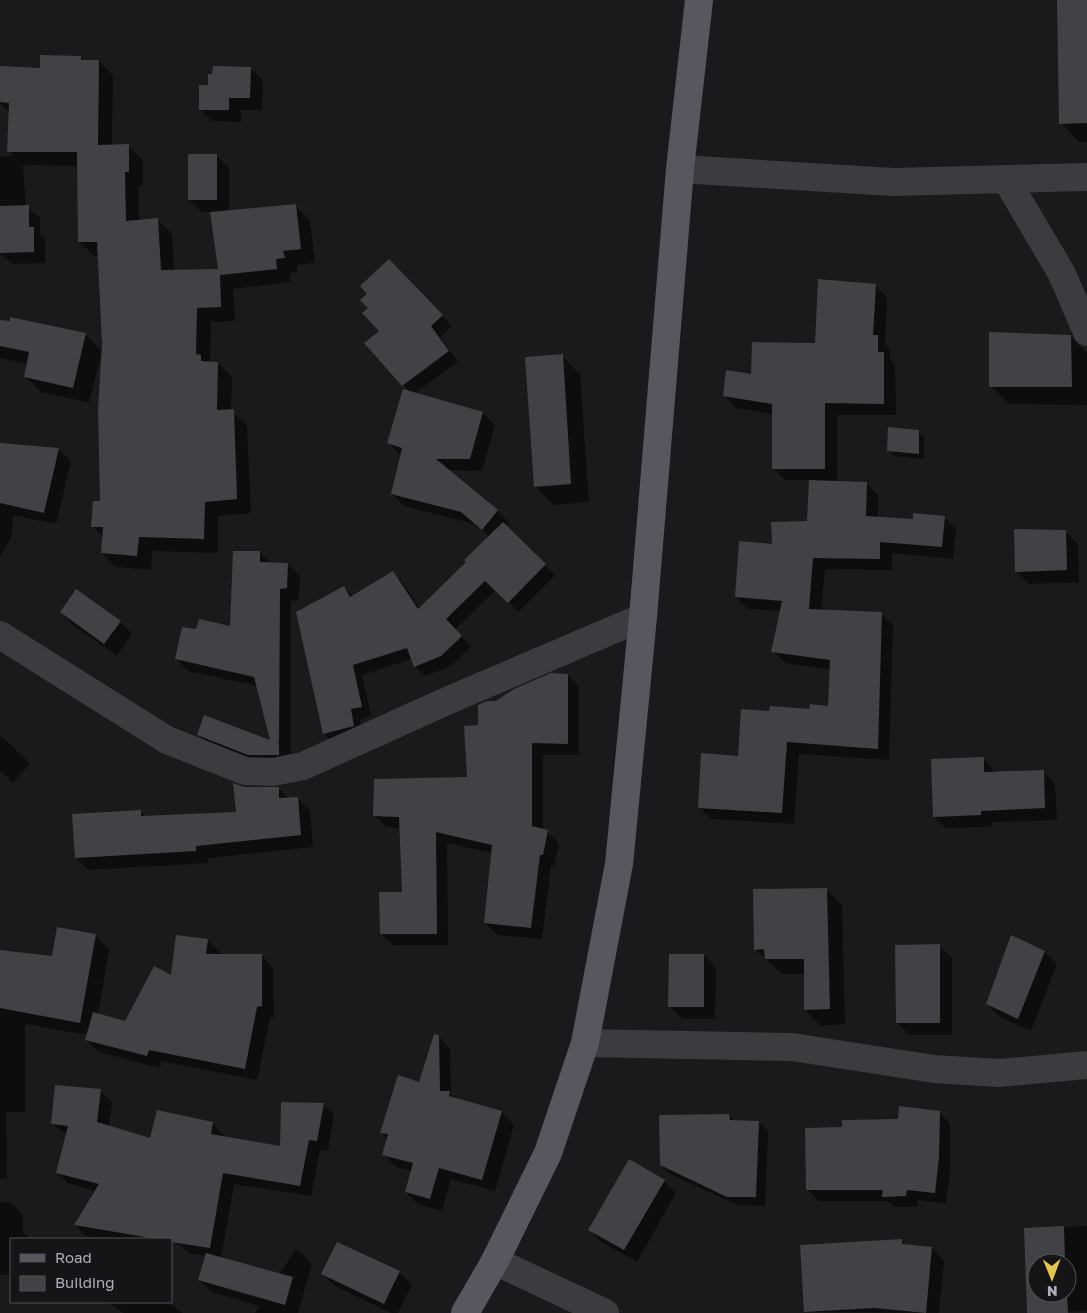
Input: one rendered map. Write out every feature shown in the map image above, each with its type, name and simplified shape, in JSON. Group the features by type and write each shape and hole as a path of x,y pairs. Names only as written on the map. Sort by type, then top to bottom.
{"main road":[{"path":"465,1313 495,1261 548,1153 585,1043 619,864 643,617 680,169 699,0"}],"street":[{"path":"680,169 893,182 1087,177"},
{"path":"1006,179 1062,274 1087,332"},
{"path":"0,635 167,740 245,771 273,772 303,766 449,700 643,617"},
{"path":"585,1043 792,1047 934,1069 999,1073 1087,1065"},
{"path":"495,1261 605,1313"}],"building":[{"path":"1057,0 1087,0 1087,123 1059,124"},
{"path":"40,55 81,56 81,60 99,60 98,145 129,144 129,172 125,172 126,221 158,218 161,270 218,269 210,212 296,204 301,249 283,251 285,258 276,259 277,269 220,275 221,307 197,308 196,354 201,355 201,361 218,362 217,410 234,409 237,499 205,502 204,539 139,537 137,556 101,553 103,527 91,527 93,501 100,501 98,410 102,344 97,242 78,242 77,152 7,152 9,103 0,102 0,66 40,68"},
{"path":"213,66 251,67 250,98 229,98 229,110 199,110 199,85 208,85 208,74 212,74"},
{"path":"188,154 217,154 217,200 188,200"},
{"path":"29,205 29,227 34,227 34,252 0,253 0,206"},
{"path":"389,259 443,315 431,326 449,351 402,386 364,343 379,331 362,313 368,308 360,300 367,294 360,286"},
{"path":"818,279 876,284 873,335 878,335 878,352 884,352 884,404 825,403 825,469 772,469 772,404 723,396 726,370 751,374 752,342 815,343"},
{"path":"10,317 86,333 73,388 24,377 29,352 0,346 0,320 10,321"},
{"path":"989,332 1071,335 1072,387 989,387"},
{"path":"563,354 571,484 534,487 525,357"},
{"path":"403,389 483,412 470,459 436,459 498,510 482,530 461,512 391,494 402,448 387,443"},
{"path":"888,427 919,430 919,454 887,451"},
{"path":"0,443 59,448 44,513 0,503"},
{"path":"809,480 867,482 866,516 913,519 913,513 945,516 942,547 880,542 880,559 813,558 809,609 882,612 878,749 787,742 782,813 698,808 701,753 738,756 741,709 769,711 770,706 809,709 810,704 828,706 830,660 771,652 782,601 735,597 739,541 772,544 771,522 807,521"},
{"path":"503,522 546,564 508,603 485,581 446,619 462,636 441,656 414,667 407,648 353,665 362,707 351,709 354,726 323,734 296,612 344,586 350,597 393,571 418,609"},
{"path":"1014,529 1066,530 1067,570 1015,572"},
{"path":"233,551 260,551 260,562 288,563 287,588 280,589 279,742 276,742 279,743 279,755 248,755 197,735 204,715 270,740 254,677 175,659 182,627 196,629 199,619 230,626"},
{"path":"76,589 121,621 104,644 60,612"},
{"path":"551,673 568,674 568,744 532,743 532,826 548,830 543,855 540,855 531,928 484,923 492,845 436,832 437,934 380,934 379,892 402,892 399,817 373,816 374,779 467,777 464,726 478,725 478,705 487,701 496,701 514,689"},
{"path":"984,757 984,772 1044,770 1045,808 981,811 981,815 933,817 931,759"},
{"path":"233,783 244,787 279,787 279,798 298,797 301,835 196,846 196,851 75,858 72,814 141,810 141,816 236,812"},
{"path":"827,888 830,1009 804,1010 804,959 765,959 764,949 754,950 753,889"},
{"path":"57,927 96,934 80,1023 0,1008 0,950 52,956"},
{"path":"176,935 208,939 206,954 262,954 262,1006 257,1007 245,1069 149,1050 147,1056 85,1040 93,1012 125,1021 154,966 171,975"},
{"path":"1011,935 1045,951 1018,1019 986,1004"},
{"path":"940,944 940,1023 896,1023 895,945"},
{"path":"669,954 704,954 704,1007 668,1007"},
{"path":"434,1034 439,1035 440,1091 450,1091 449,1096 502,1111 482,1180 439,1168 430,1199 405,1192 413,1163 382,1155 388,1134 380,1133 398,1075 419,1082"},
{"path":"55,1085 101,1089 97,1122 150,1138 157,1110 213,1122 211,1134 280,1146 281,1102 324,1103 317,1141 309,1140 300,1186 223,1173 210,1248 172,1242 172,1238 151,1238 74,1225 99,1184 56,1173 68,1126 51,1124"},
{"path":"899,1106 940,1111 939,1158 935,1193 907,1190 906,1196 882,1197 883,1190 806,1190 805,1128 842,1127 842,1120 898,1119"},
{"path":"729,1114 730,1120 759,1121 756,1197 727,1197 660,1165 659,1115"},
{"path":"629,1159 665,1180 624,1250 588,1230"},
{"path":"1064,1226 1065,1253 1027,1253 1027,1303 1068,1303 1068,1313 1027,1313 1024,1228"},
{"path":"902,1239 902,1244 932,1247 926,1313 874,1308 804,1312 800,1245"},
{"path":"337,1242 400,1271 384,1304 321,1274"},
{"path":"206,1253 293,1277 285,1305 198,1280"}]}
